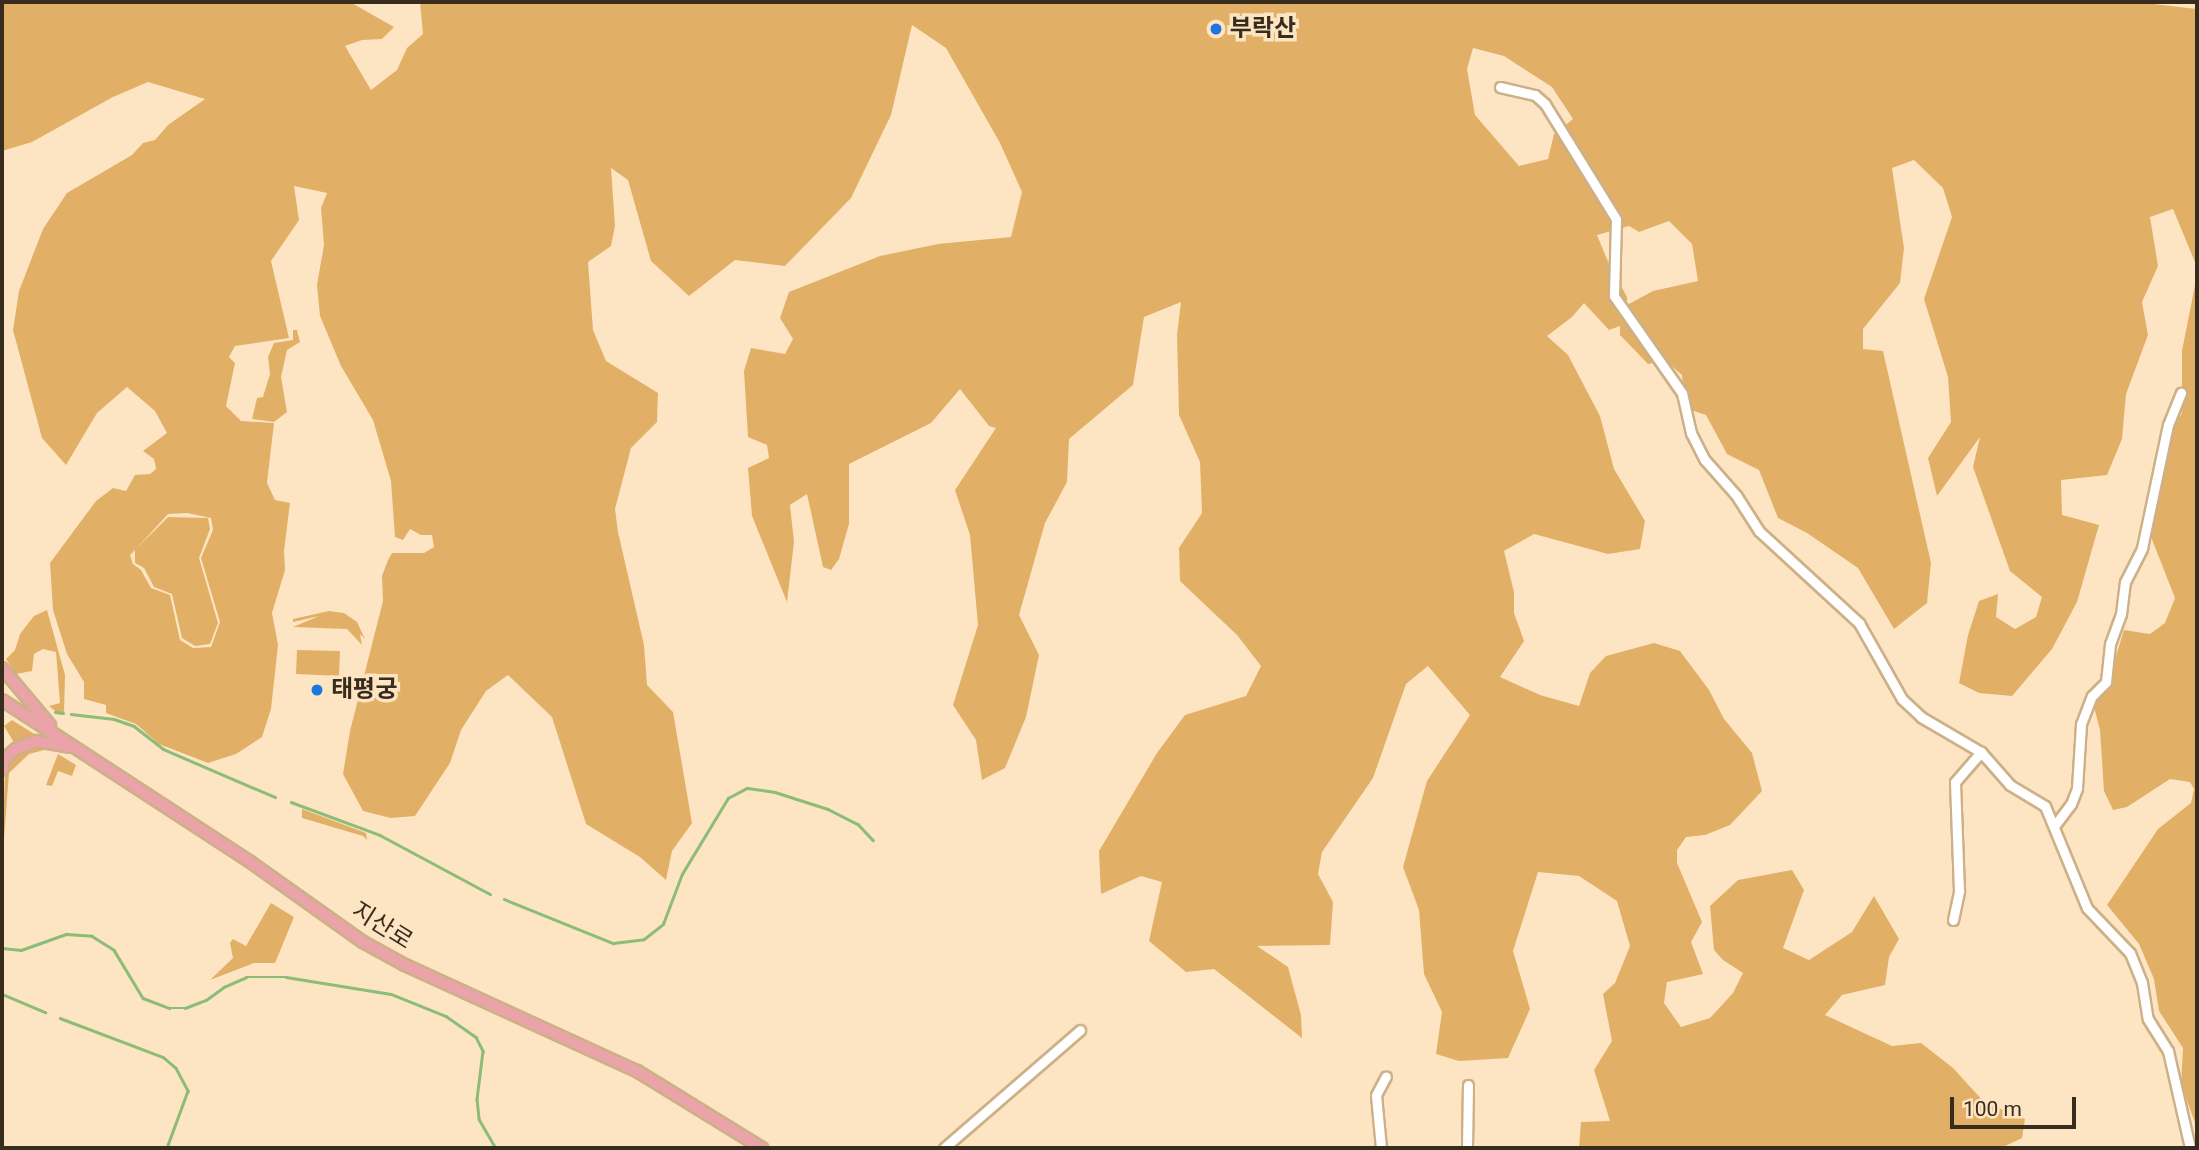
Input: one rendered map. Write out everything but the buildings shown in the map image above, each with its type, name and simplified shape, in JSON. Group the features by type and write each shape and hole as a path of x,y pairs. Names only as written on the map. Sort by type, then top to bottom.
{"main road":[{"path":"2,668 59,736"},
{"name":"지산로","path":"2,700 249,861 363,942 405,965 637,1071 762,1148"},
{"path":"2,770 5,759 16,749 36,741 81,750"}],"street":[{"path":"1500,87 1535,95 1545,104 1616,219 1614,296 1682,393 1691,433 1705,460 1736,495 1759,531 1858,623 1902,699 1921,717 1981,752 2010,785 2045,806 2087,908 2130,953 2138,973 2148,1018 2168,1051 2190,1148"},
{"path":"2055,825 2071,804 2077,788 2081,724 2092,696 2106,682 2110,644 2121,614 2125,582 2142,548 2168,425 2181,393"},
{"path":"1952,920 1959,891 1955,782 1981,752"},
{"path":"944,1148 1080,1030"},
{"path":"1381,1148 1376,1095 1386,1082 1386,1076"},
{"path":"1467,1148 1468,1085"}],"shaded area":[{"path":"2,2 350,2 394,27 382,39 362,40 345,46 371,90 397,70 407,48 423,34 420,2 2136,2 2197,9 2197,267 2173,209 2150,217 2158,266 2142,302 2148,335 2126,394 2122,439 2107,475 2061,480 2062,515 2099,525 2077,602 2052,649 2012,696 1979,693 1959,683 1968,635 1979,601 1998,594 1996,617 2015,629 2036,617 2042,597 2010,571 1973,467 1980,437 1937,496 1928,458 1951,422 1948,377 1924,299 1952,217 1943,188 1914,160 1892,168 1904,248 1900,283 1863,329 1863,349 1883,351 1931,563 1927,603 1894,629 1858,568 1807,533 1778,518 1759,470 1727,454 1706,415 1685,408 1682,375 1665,360 1648,364 1620,335 1620,326 1609,330 1584,303 1572,317 1547,336 1568,355 1600,416 1614,469 1645,521 1640,549 1608,554 1534,534 1504,551 1514,592 1514,613 1524,641 1500,677 1540,695 1579,706 1590,673 1606,656 1654,643 1680,651 1709,690 1724,719 1752,753 1762,791 1730,825 1705,835 1686,837 1677,850 1677,863 1702,922 1691,942 1703,974 1667,982 1664,1003 1681,1027 1710,1018 1733,993 1743,973 1723,960 1714,950 1710,906 1738,880 1792,870 1804,890 1783,948 1809,960 1852,932 1874,896 1899,939 1889,957 1885,985 1842,995 1825,1015 1892,1046 1921,1043 1953,1068 1984,1102 2025,1119 2022,1138 2001,1148 1579,1148 1581,1122 1610,1121 1594,1070 1612,1041 1603,994 1615,983 1630,946 1617,901 1579,876 1538,872 1513,951 1530,1009 1508,1058 1459,1061 1436,1054 1442,1012 1424,974 1419,910 1403,867 1427,781 1470,715 1428,666 1406,684 1373,778 1322,852 1318,874 1333,902 1330,945 1257,946 1288,967 1301,1015 1302,1038 1214,969 1186,972 1149,941 1162,882 1141,876 1101,894 1099,851 1157,753 1185,715 1246,696 1261,666 1237,635 1180,581 1179,548 1202,513 1200,462 1179,415 1177,335 1181,302 1144,317 1133,385 1069,439 1067,482 1045,523 1019,615 1039,655 1026,717 1005,768 982,780 976,740 953,705 978,625 970,535 955,490 996,428 989,426 960,389 931,423 849,464 849,524 839,559 831,570 823,567 807,494 790,505 794,542 787,602 752,516 748,468 769,458 767,445 748,437 744,371 751,348 785,354 793,339 780,318 789,292 880,256 938,244 1011,237 1022,192 1000,143 946,48 912,25 891,115 851,198 785,266 735,260 689,296 651,261 628,180 611,168 615,226 611,246 588,262 593,330 606,361 658,393 657,422 631,448 615,509 644,645 647,685 673,712 692,823 672,851 666,880 640,857 586,824 552,717 508,675 486,691 461,730 450,763 415,816 391,818 363,811 343,774 350,731 383,601 382,576 388,560 392,553 424,553 434,547 432,535 421,535 410,529 403,540 395,537 391,481 373,420 341,366 320,316 317,285 324,245 321,208 327,193 294,186 299,220 271,261 289,338 235,346 229,357 235,363 226,406 241,421 274,423 267,483 275,500 290,503 284,551 285,570 272,613 278,645 271,709 262,737 236,754 208,763 159,744 136,724 106,713 106,705 84,699 84,682 67,654 53,610 50,563 96,501 113,488 126,491 135,475 150,474 156,469 154,459 143,451 167,433 155,411 127,387 97,413 66,465 42,438 13,330 19,291 43,229 67,193 132,155 143,143 155,140 168,125 205,99 148,82 113,97 32,142 2,151","holes":["1473,48 1504,56 1552,87 1573,119 1554,134 1548,159 1519,166 1475,115 1467,69","1669,221 1692,244 1698,281 1653,291 1627,305 1627,297 1597,235 1629,226 1639,232","187,513 211,518 213,530 201,558 220,622 211,647 193,648 180,640 170,595 151,588 141,570 133,564 130,555 135,550 135,563 144,568 154,587 172,594 182,638 195,646 210,644 218,623 199,558 210,529 208,518 168,517 136,549 168,514"]},
{"path":"2197,275 2197,1128 2181,1085 2183,1048 2159,1011 2154,979 2139,944 2107,905 2158,829 2191,803 2194,789 2190,782 2170,779 2127,807 2113,810 2104,791 2100,730 2093,703 2108,682 2124,630 2150,634 2165,623 2175,598 2151,537 2151,518 2169,435 2182,413 2182,351"},
{"path":"293,330 297,330 300,342 287,350 281,377 287,412 274,422 252,419 257,398 263,397 270,374 268,357 274,343 293,340"},
{"path":"47,610 65,675 64,713 60,715 49,706 60,703 56,652 43,649 34,654 32,671 16,674 6,659 15,650 20,634 34,616"},
{"path":"329,611 344,613 357,622 365,639 360,634 362,645 347,629 293,627 319,616 293,622 293,619"},
{"path":"297,650 340,651 339,676 296,674"},
{"path":"12,720 39,737 16,746 4,726"},
{"path":"40,746 48,749 29,754 9,773 2,865 5,770 10,760 20,753"},
{"path":"58,754 76,765 72,776 58,771 52,786 46,785"},
{"path":"302,809 366,833 367,840 363,836 302,818"},
{"path":"271,903 294,917 275,963 254,963 210,980 233,958 230,943 233,939 246,946"}],"waterway":[{"path":"55,712 63,713"},
{"path":"71,714 114,719 134,726 163,749 275,797"},
{"path":"504,899 613,943 644,939 663,924 682,874 728,798 747,788 775,792 828,809 858,824 873,840"},
{"path":"291,802 380,835 490,894"},
{"path":"2,948 21,950 66,934 92,936 114,950 143,998 169,1008 185,1008 206,1000 224,987 246,977 286,977 391,994 446,1016 476,1037 483,1051 477,1099 479,1119 496,1148"},
{"path":"2,994 45,1012"},
{"path":"60,1018 163,1057 176,1068 188,1091 167,1148"}],"place":[{"name":"부락산","path":"1216,29"},
{"name":"태평궁","path":"317,690"}]}
